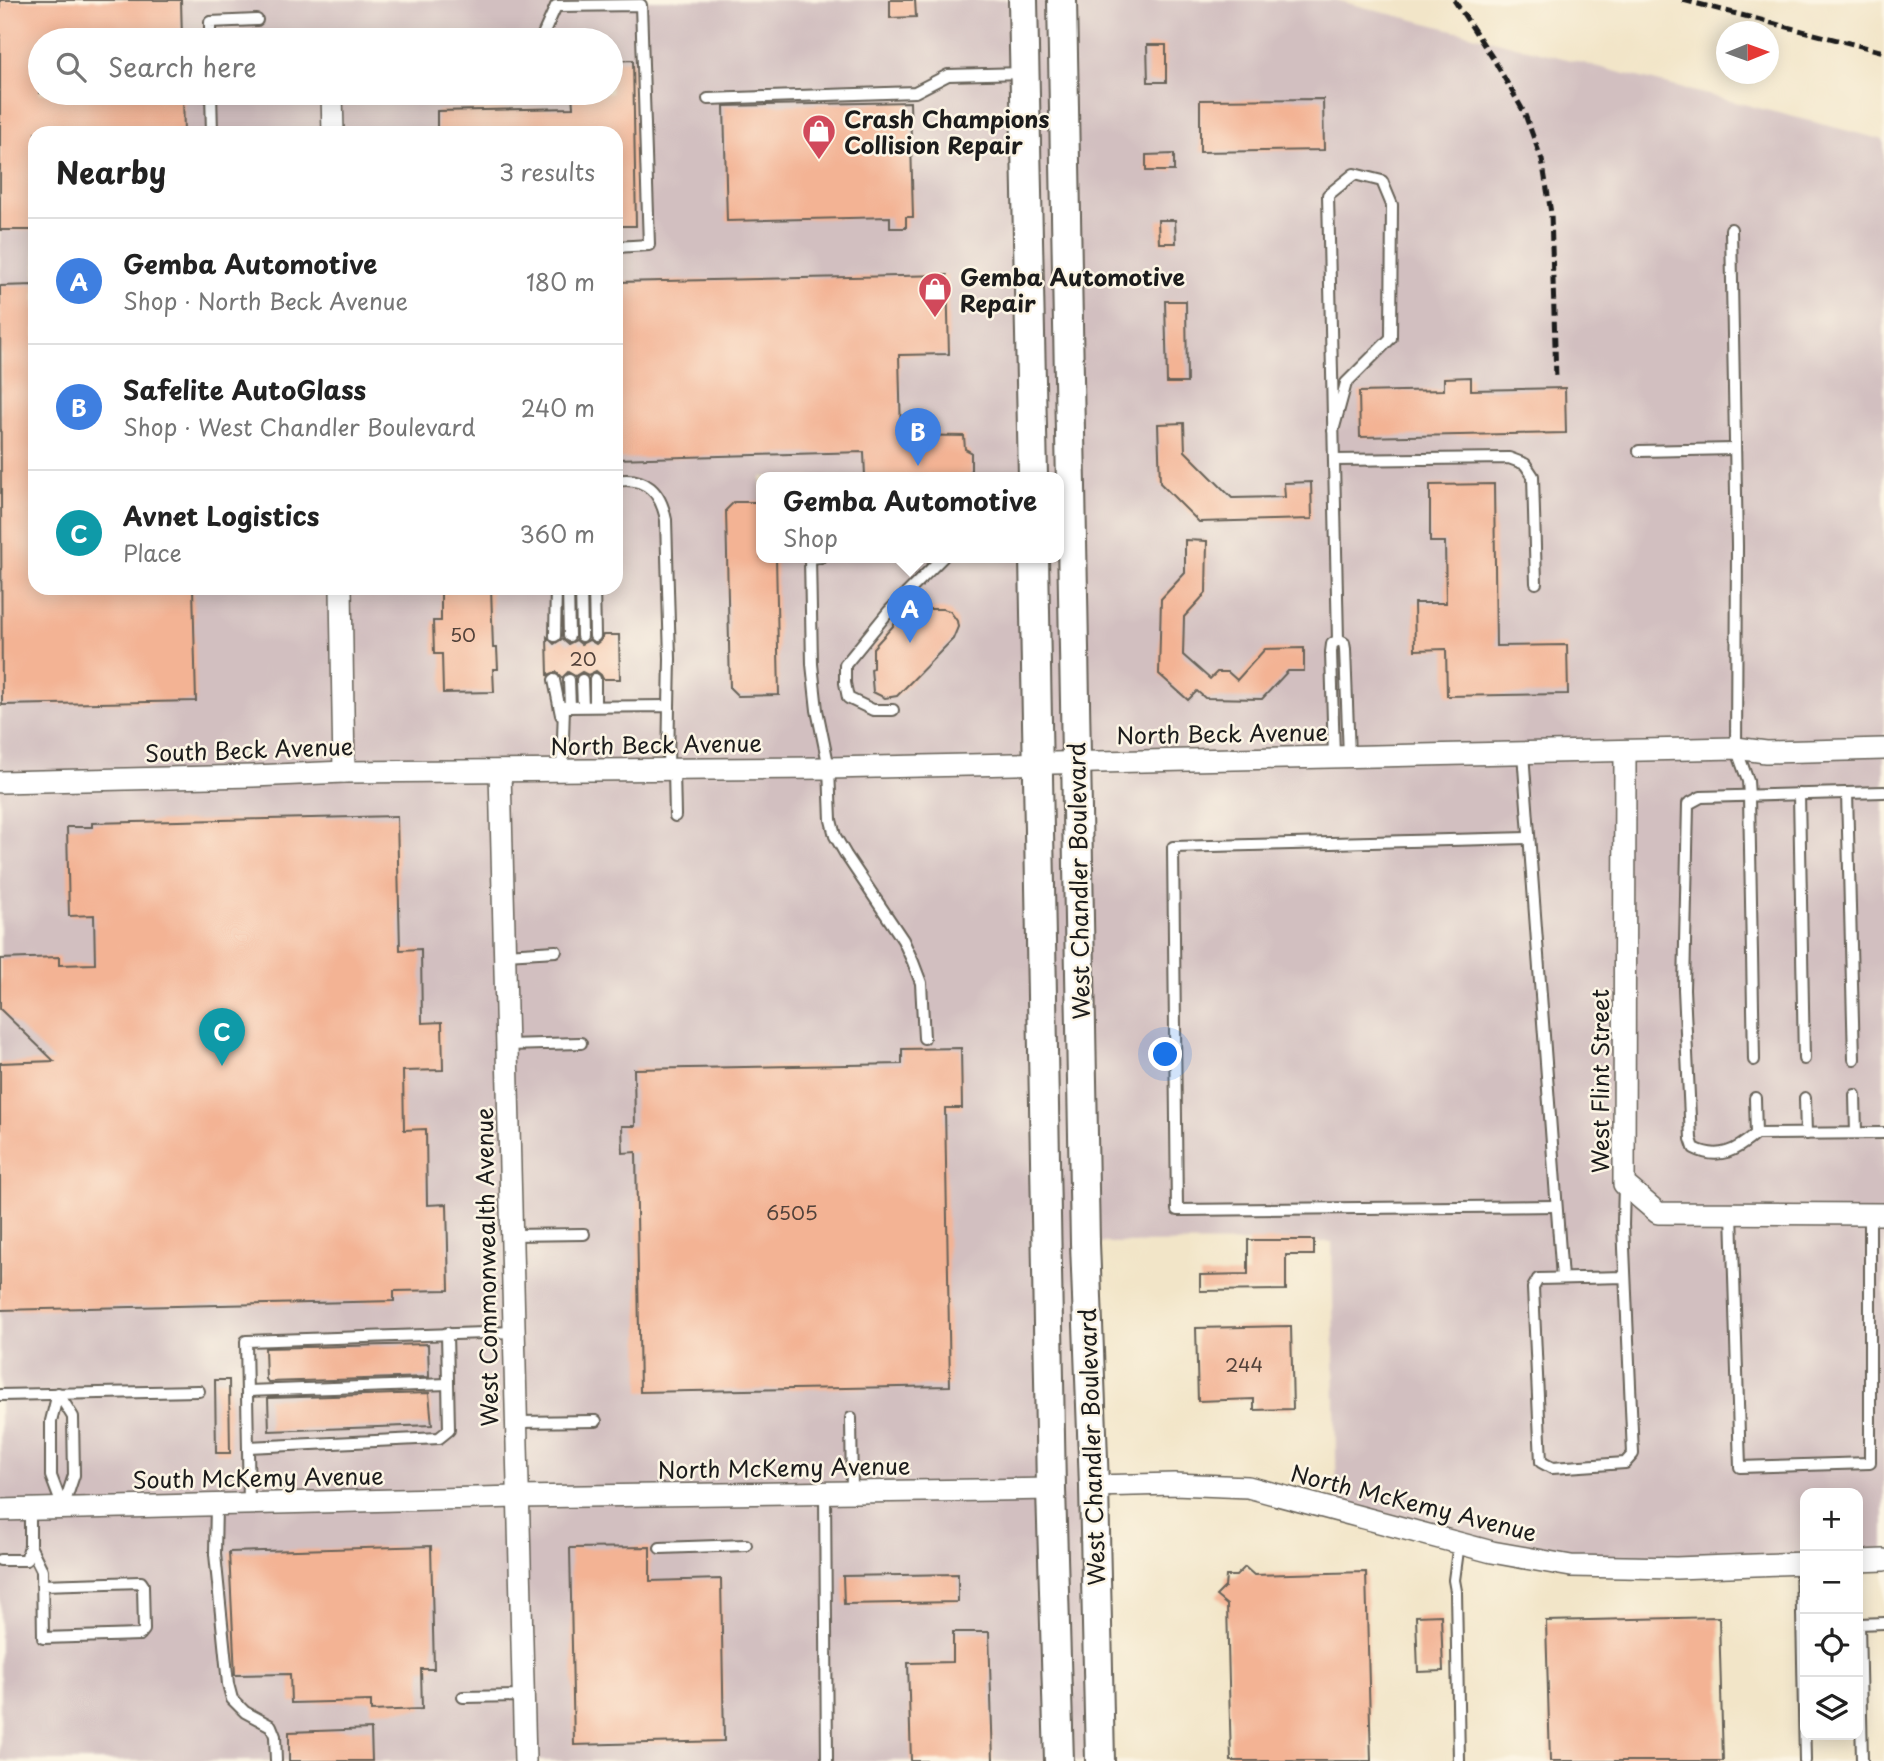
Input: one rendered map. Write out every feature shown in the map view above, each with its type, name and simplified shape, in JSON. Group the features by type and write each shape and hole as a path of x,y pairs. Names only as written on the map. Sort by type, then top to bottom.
{"main road":[{"path":"1023,0 1033,472"},
{"name":"West Chandler Boulevard","path":"1062,0 1085,1243 1100,1761"},
{"path":"1024,73 1043,89 1047,106 1049,181 1066,206"},
{"name":"West Chandler Boulevard","path":"1034,563 1051,1489 1059,1761"}],"street":[{"path":"332,105 333,126"},
{"path":"341,595 344,772"},
{"name":"North Beck Avenue","path":"500,772 829,768 1736,748 1766,752 1884,749"},
{"name":"West Flint Street","path":"1625,751 1624,1184 1658,1213 1877,1214"},
{"name":"South Beck Avenue","path":"0,782 344,772 500,772"},
{"name":"West Commonwealth Avenue","path":"500,772 525,1761"},
{"name":"North McKemy Avenue","path":"1094,1486 1174,1484 1248,1487 1492,1552 1572,1566 1676,1568 1800,1563"},
{"name":"North McKemy Avenue","path":"518,1497 1051,1489"},
{"name":"South McKemy Avenue","path":"0,1510 518,1497"},
{"path":"1863,1561 1884,1560"}],"lane":[{"path":"546,28 556,6 643,2 649,246 623,247"},
{"path":"210,28 210,22 257,20"},
{"path":"708,99 915,92 948,75 1024,73"},
{"path":"211,105 212,126"},
{"path":"1333,431 1346,383 1391,338 1392,205 1382,181 1354,174 1328,195 1333,431 1338,640 1332,644 1331,652 1341,757"},
{"path":"1731,229 1737,559 1736,748 1748,781 1749,796 1754,1060"},
{"path":"1639,452 1734,449"},
{"path":"1334,460 1509,458 1525,464 1534,476 1536,583"},
{"path":"623,480 642,483 654,491 664,509 666,520 670,660 668,706 675,816"},
{"path":"810,563 812,664 817,710 829,768 831,820 835,836 903,940 913,962 920,983 924,1038"},
{"path":"893,710 873,710 848,698 845,665 889,611 937,563"},
{"path":"555,636 556,595"},
{"path":"568,595 569,636"},
{"path":"581,595 582,636"},
{"path":"594,595 595,636"},
{"path":"554,680 562,722"},
{"path":"569,680 570,707"},
{"path":"582,680 583,706"},
{"path":"595,680 595,706"},
{"path":"562,771 564,707 668,706"},
{"path":"1523,753 1562,1278"},
{"path":"1884,792 1702,797 1688,804 1684,989 1691,1139 1695,1148 1705,1154 1735,1151 1756,1134 1884,1133"},
{"path":"1847,793 1854,1059"},
{"path":"1799,794 1804,1059"},
{"path":"1528,838 1173,847 1177,1210 1556,1206"},
{"path":"505,954 556,951"},
{"path":"507,1045 582,1043"},
{"path":"1855,1095 1856,1133"},
{"path":"1755,1098 1756,1134"},
{"path":"1805,1098 1805,1133"},
{"path":"1624,1184 1633,1454 1625,1463 1552,1468 1541,1462 1533,1288 1538,1279 1625,1277"},
{"path":"1732,1213 1740,1467 1870,1463 1877,1214"},
{"path":"512,1235 584,1234"},
{"path":"249,1504 246,1341 514,1332"},
{"path":"248,1447 439,1438 449,1430 447,1333"},
{"path":"247,1391 448,1384"},
{"path":"0,1395 199,1391"},
{"path":"58,1394 74,1417 75,1475 63,1508"},
{"path":"58,1394 51,1420 51,1476 63,1508"},
{"path":"851,1418 852,1492"},
{"path":"516,1423 596,1421"},
{"path":"825,1492 827,1761"},
{"path":"216,1504 215,1554 228,1684 232,1699 245,1712 271,1726 275,1736 276,1761"},
{"path":"0,1560 26,1560 30,1546 30,1509"},
{"path":"1459,1543 1454,1580 1457,1591 1459,1761"},
{"path":"660,1548 746,1545"},
{"path":"30,1546 42,1570 42,1585 43,1638 140,1635 144,1630 141,1582 42,1585"},
{"path":"1804,1614 1805,1761"},
{"path":"1862,1761 1858,1624 1884,1623"},
{"path":"463,1697 523,1696"}],"shaded area":[{"path":"0,0 1336,0 1884,140 1884,1560 1863,1561 1863,1488 1800,1488 1800,1563 1571,1566 1337,1510 1332,1242 1085,1243 1098,1761 0,1761"}],"building":[{"path":"0,0 181,0 182,28 28,28 28,105 183,105 184,126 28,126 28,230 0,230"},
{"path":"890,0 915,0 916,17 890,18"},
{"path":"1147,45 1166,45 1166,82 1148,82"},
{"path":"623,60 633,60 636,226 623,226 623,126 437,126 437,111 623,105"},
{"path":"1323,99 1324,150 1200,152 1200,100"},
{"name":"Crash Champions Collision Repair","path":"910,102 913,217 906,217 906,228 890,228 890,217 727,221 724,106"},
{"path":"1174,154 1174,171 1146,171 1146,155"},
{"path":"1158,220 1175,220 1176,243 1159,243"},
{"path":"947,275 949,354 899,355 901,435 964,436 965,449 971,452 971,472 865,472 864,452 623,459 623,282"},
{"path":"28,285 28,595 193,595 196,701 2,705 0,286"},
{"path":"1165,301 1186,301 1187,383 1167,383"},
{"path":"1471,377 1471,390 1565,388 1566,433 1360,437 1359,392 1444,390 1444,378"},
{"path":"1184,423 1185,451 1232,498 1285,497 1284,483 1311,482 1312,519 1199,522 1160,483 1158,424"},
{"path":"1494,484 1496,646 1567,645 1568,694 1447,696 1446,649 1415,650 1414,603 1446,603 1445,542 1430,542 1430,485"},
{"path":"734,502 756,502 756,563 776,563 779,695 738,696 730,688 726,510"},
{"path":"1185,540 1207,541 1206,593 1184,617 1183,655 1210,679 1217,672 1228,672 1237,680 1265,649 1304,648 1304,671 1288,671 1262,699 1205,698 1197,691 1188,700 1159,674 1161,599 1185,573"},
{"path":"441,595 491,595 493,648 497,648 498,669 493,669 494,692 443,693 442,654 434,654 433,621 441,621"},
{"path":"909,609 950,611 957,621 958,627 953,639 897,696 885,698 873,692 873,648 894,625 898,613"},
{"path":"603,635 619,635 620,679 603,679 596,671 588,675 582,672 575,676 568,672 562,678 556,672 548,675 547,637 554,644 562,639 568,644 576,640 581,644 589,640 596,644"},
{"path":"397,816 400,950 421,949 422,1023 442,1022 443,1070 403,1071 404,1130 426,1129 427,1205 447,1204 449,1290 394,1291 394,1301 0,1310 0,1063 54,1061 0,1009 0,959 59,957 59,965 95,964 94,915 69,916 67,827 92,827 92,823"},
{"path":"961,1048 962,1108 945,1108 950,1386 640,1392 636,1152 623,1153 622,1126 635,1126 634,1069 902,1064 902,1049"},
{"path":"1248,1240 1314,1240 1314,1255 1286,1255 1286,1290 1200,1291 1200,1275 1248,1274"},
{"path":"1291,1326 1293,1409 1254,1410 1254,1399 1198,1401 1196,1328"},
{"path":"428,1344 429,1377 268,1382 266,1379 265,1348"},
{"path":"215,1380 229,1380 230,1453 216,1453"},
{"path":"429,1393 432,1425 269,1431 268,1398"},
{"path":"431,1546 434,1669 421,1669 422,1709 371,1711 371,1701 291,1703 290,1674 235,1675 229,1552"},
{"path":"650,1547 650,1581 721,1579 724,1741 574,1745 570,1548"},
{"path":"1245,1567 1254,1575 1366,1572 1371,1761 1231,1761 1227,1605 1216,1596 1225,1587 1226,1576 1236,1576"},
{"path":"958,1574 958,1602 844,1604 843,1576"},
{"path":"1441,1615 1443,1671 1418,1672 1416,1616"},
{"path":"1719,1617 1723,1761 1550,1761 1546,1621"},
{"path":"953,1632 989,1632 993,1761 911,1761 908,1663 953,1662"},
{"path":"371,1729 372,1761 289,1761 289,1732"}],"railway":[{"path":"1454,0 1494,60 1524,112 1542,160 1551,213 1556,379"},
{"path":"1683,0 1884,52"}],"place":[{"name":"Crash Champions Collision Repair","path":"819,161"},
{"name":"Gemba Automotive Repair","path":"935,319"},
{"name":"Safelite AutoGlass","path":"918,466"},
{"name":"Gemba Automotive","path":"910,643"},
{"name":"Avnet Logistics","path":"222,1066"}]}
